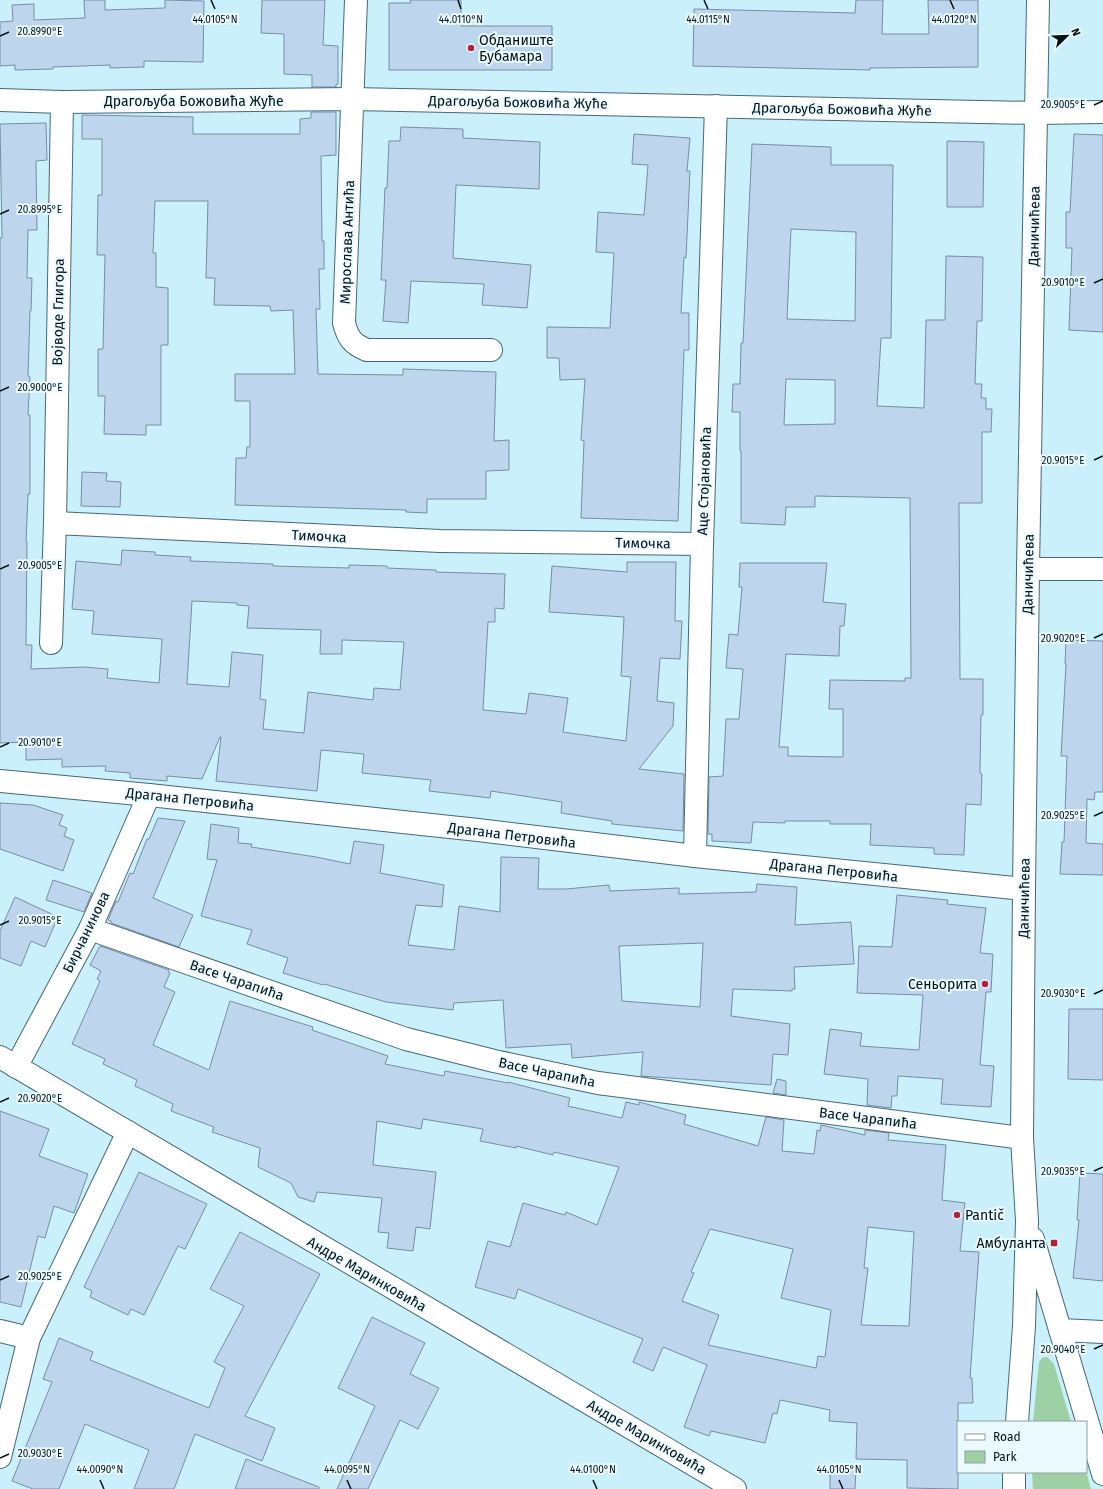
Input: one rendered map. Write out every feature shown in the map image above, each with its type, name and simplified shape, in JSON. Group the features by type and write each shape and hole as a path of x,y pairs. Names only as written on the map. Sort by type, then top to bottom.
{"street":[{"name":"Мирослава Антића","path":"356,0 344,323 350,339 358,346 367,350 491,350"},
{"name":"Даничићева","path":"1017,1421 1024,1326 1027,1220 1022,1138 1024,889 1038,0"},
{"name":"Драгољуба Божовића Жуће","path":"0,100 62,102 353,99 1036,113 1103,112"},
{"name":"Војводе Глигора","path":"55,523 62,102"},
{"name":"Аце Стојановића","path":"695,856 702,544 716,106"},
{"name":"Тимочка","path":"55,523 440,541 702,544"},
{"path":"51,642 55,523"},
{"path":"1028,569 1103,569"},
{"name":"Драгана Петровића","path":"0,781 149,794 478,830 695,856 1024,889"},
{"name":"Бирчанинова","path":"8,1062 90,928 149,794"},
{"name":"Васе Чарапића","path":"90,928 406,1038 486,1059 598,1083 1022,1138"},
{"name":"Андре Маринковића","path":"8,1062 334,1255 735,1489"},
{"path":"0,1457 29,1338 128,1132"},
{"name":"Даничићева","path":"1027,1220 1103,1474"},
{"path":"1024,1326 1060,1330 1103,1332"},
{"path":"0,1331 29,1338"},
{"path":"1014,1473 1014,1489"}],"green space":[{"path":"1047,1357 1054,1364 1071,1421 1033,1421 1039,1362 1042,1358"},
{"path":"1032,1473 1087,1473 1091,1489 1033,1489"}],"building":[{"path":"84,0 105,0 105,10 165,8 165,0 204,1 203,62 144,61 144,67 110,68 110,65 15,70 15,65 0,66 0,22 13,21 12,5 34,4 34,20 85,18"},
{"path":"262,0 325,0 323,45 338,46 338,84 336,84 336,87 312,87 312,75 284,74 284,34 261,33"},
{"name":"Обданиште Бубамара","path":"410,0 461,0 461,26 552,26 552,70 389,70 389,3 411,3"},
{"path":"856,0 883,0 882,34 929,34 928,0 978,0 978,67 870,68 870,70 693,66 694,9 855,13"},
{"path":"311,112 336,112 336,155 321,156 322,241 324,241 324,269 319,269 320,309 316,309 318,374 403,375 403,369 496,372 494,441 509,440 509,470 486,471 486,499 427,499 427,513 406,512 406,510 235,505 236,458 246,458 247,447 250,447 250,401 235,401 235,374 295,374 293,310 271,311 270,306 214,305 215,278 206,278 208,201 155,201 153,253 156,253 156,287 168,288 168,345 161,345 161,425 146,425 146,435 104,434 105,396 98,396 98,349 103,349 105,255 97,255 98,195 102,195 102,139 82,139 82,115 193,117 193,134 300,134 300,119 311,118"},
{"path":"46,123 47,160 36,161 37,230 28,230 27,278 32,278 28,376 30,377 28,415 30,415 30,494 28,494 26,542 26,645 32,645 31,669 84,667 108,669 107,678 159,683 162,639 92,634 94,611 72,609 76,561 121,565 122,550 155,552 155,555 191,557 190,561 273,564 273,566 349,568 349,565 387,566 387,568 436,570 436,572 505,574 504,609 495,608 495,622 488,622 483,710 526,714 529,693 568,698 563,732 626,741 631,677 621,676 624,617 549,612 552,566 627,572 627,562 676,562 675,621 682,621 680,659 660,658 657,701 674,703 673,726 639,769 684,774 683,831 612,824 612,821 561,813 562,802 491,791 490,798 429,791 431,780 362,773 364,754 321,750 317,791 216,781 221,737 202,779 167,776 167,781 130,778 130,773 105,771 106,766 62,767 62,759 26,760 26,742 0,743 0,238 2,238 0,124","holes":["192,601 237,603 237,605 249,606 247,628 321,630 320,654 342,654 342,640 404,642 400,690 374,688 373,700 308,692 304,733 263,729 266,700 260,699 263,655 232,652 229,687 187,684"]},
{"path":"401,127 463,129 463,138 540,142 539,189 456,185 453,258 531,265 527,308 482,305 484,284 411,281 408,323 383,321 386,280 381,280 385,188 387,188 389,141 400,141"},
{"path":"634,134 690,138 687,171 690,171 686,258 684,257 681,313 689,313 689,350 684,350 678,521 581,518 584,441 581,440 585,379 560,380 559,358 547,358 547,327 610,328 614,253 596,252 598,212 644,215 648,165 632,164"},
{"path":"1074,134 1103,135 1103,332 1069,330 1072,248 1066,248 1066,212 1070,212"},
{"path":"947,141 984,142 983,207 947,207"},
{"path":"752,144 831,147 831,165 893,165 891,338 881,338 877,406 924,408 926,320 945,320 946,256 983,257 982,321 977,321 975,384 982,384 981,398 986,398 986,409 992,409 991,432 982,432 982,503 959,503 960,679 983,679 980,773 982,774 981,805 966,804 964,855 934,854 934,848 870,845 871,824 830,824 830,821 785,821 785,823 753,822 751,843 712,841 712,834 708,834 709,777 723,776 726,719 739,719 743,669 726,668 729,634 738,635 742,587 739,587 740,563 827,563 823,602 846,604 844,626 840,626 839,656 786,654 779,747 788,747 788,756 843,757 843,709 829,709 830,680 905,681 905,678 911,678 910,498 815,496 815,507 786,507 785,525 741,523 740,412 732,412 733,384 740,384 741,343 743,343","holes":["791,229 856,232 855,321 787,319","786,379 835,380 835,424 784,425"]},
{"path":"82,472 107,473 106,481 121,482 120,507 81,506"},
{"path":"1066,640 1103,641 1103,792 1095,792 1094,800 1087,799 1086,843 1103,844 1103,875 1060,874 1062,842 1064,842 1067,756 1061,756"},
{"path":"0,803 33,805 63,815 59,825 67,828 64,836 74,840 63,871 0,849"},
{"path":"158,818 185,821 153,898 193,915 179,947 111,923 111,921 108,920 116,901 118,902 130,873 133,874 147,839 149,839"},
{"path":"211,824 239,828 238,843 252,844 251,847 350,864 354,841 384,845 380,873 444,885 442,907 416,905 408,945 454,950 459,906 500,912 501,857 539,858 538,889 566,889 609,885 610,891 679,888 679,894 756,892 757,884 797,887 795,925 851,922 854,964 794,967 795,989 792,989 792,991 733,989 731,1016 790,1024 788,1055 773,1054 771,1085 641,1076 643,1052 572,1058 571,1044 506,1048 503,1000 454,1003 453,1010 386,1002 283,973 288,958 247,944 252,930 201,916 217,860 207,859","holes":["703,943 700,1007 622,1001 619,946"]},
{"path":"53,880 92,893 84,912 46,900"},
{"path":"897,895 948,900 947,904 986,908 980,953 993,954 991,992 986,992 980,1065 994,1066 991,1107 941,1104 943,1079 898,1076 897,1096 892,1096 891,1108 867,1105 868,1079 824,1074 830,1029 862,1033 860,1046 919,1050 923,995 857,993 859,946 892,947"},
{"path":"15,897 58,917 45,947 31,941 21,966 0,958 0,931"},
{"path":"100,946 169,970 168,972 170,973 164,987 175,992 153,1045 209,1070 230,1001 313,1027 312,1030 388,1056 385,1064 444,1076 445,1071 508,1082 570,1098 568,1106 622,1118 626,1102 639,1105 639,1102 686,1115 684,1124 758,1146 766,1117 784,1120 782,1151 814,1154 817,1130 820,1131 821,1125 865,1135 865,1130 889,1133 888,1140 946,1145 942,1200 965,1203 960,1251 979,1252 970,1378 972,1378 973,1403 958,1403 958,1489 907,1488 907,1460 856,1459 857,1423 829,1421 830,1410 780,1400 777,1414 773,1413 765,1443 711,1431 709,1436 684,1427 707,1365 663,1347 653,1371 633,1362 643,1339 518,1289 515,1299 475,1287 488,1241 510,1247 523,1203 565,1215 566,1212 597,1225 619,1167 554,1152 553,1155 516,1146 516,1148 480,1141 483,1129 423,1119 421,1129 377,1121 373,1165 436,1172 430,1229 416,1227 413,1251 387,1248 389,1233 378,1232 382,1198 317,1192 314,1202 298,1197 291,1183 258,1167 260,1148 212,1132 214,1127 171,1111 173,1104 135,1086 137,1080 103,1064 105,1059 72,1044 100,981 97,979 101,971 90,965","holes":["868,1227 914,1232 909,1326 861,1325 868,1268 864,1268","710,1229 793,1249 781,1298 831,1310 825,1357 818,1356 816,1368 708,1345 719,1315 682,1301 694,1273 691,1272"]},
{"path":"1069,1009 1103,1009 1103,1080 1068,1079"},
{"path":"777,1079 786,1081 786,1095 773,1093"},
{"path":"0,1111 49,1129 39,1156 88,1174 74,1213 54,1206 45,1238 38,1236 21,1307 0,1302"},
{"path":"139,1172 207,1204 185,1249 178,1246 144,1315 131,1309 128,1315 90,1297 92,1291 84,1287"},
{"path":"1080,1173 1103,1174 1103,1281 1073,1278 1079,1220 1077,1220"},
{"path":"240,1232 320,1274 245,1416 275,1428 262,1461 195,1434 174,1489 134,1489 149,1450 85,1424 59,1489 33,1489 12,1481 52,1382 43,1379 59,1338 93,1352 90,1360 209,1408 225,1368 214,1362 244,1306 210,1289"},
{"path":"372,1317 425,1343 410,1374 439,1388 418,1429 400,1420 368,1489 337,1489 375,1406 338,1388"},
{"path":"246,1459 319,1487 319,1489 235,1489"},
{"path":"830,1468 856,1468 855,1489 830,1489"}],"place":[{"name":"Обданиште Бубамара","path":"471,48"},
{"name":"Сеньорита","path":"985,984"},
{"name":"Pantič","path":"957,1215"},
{"name":"Амбуланта","path":"1054,1243"}]}
